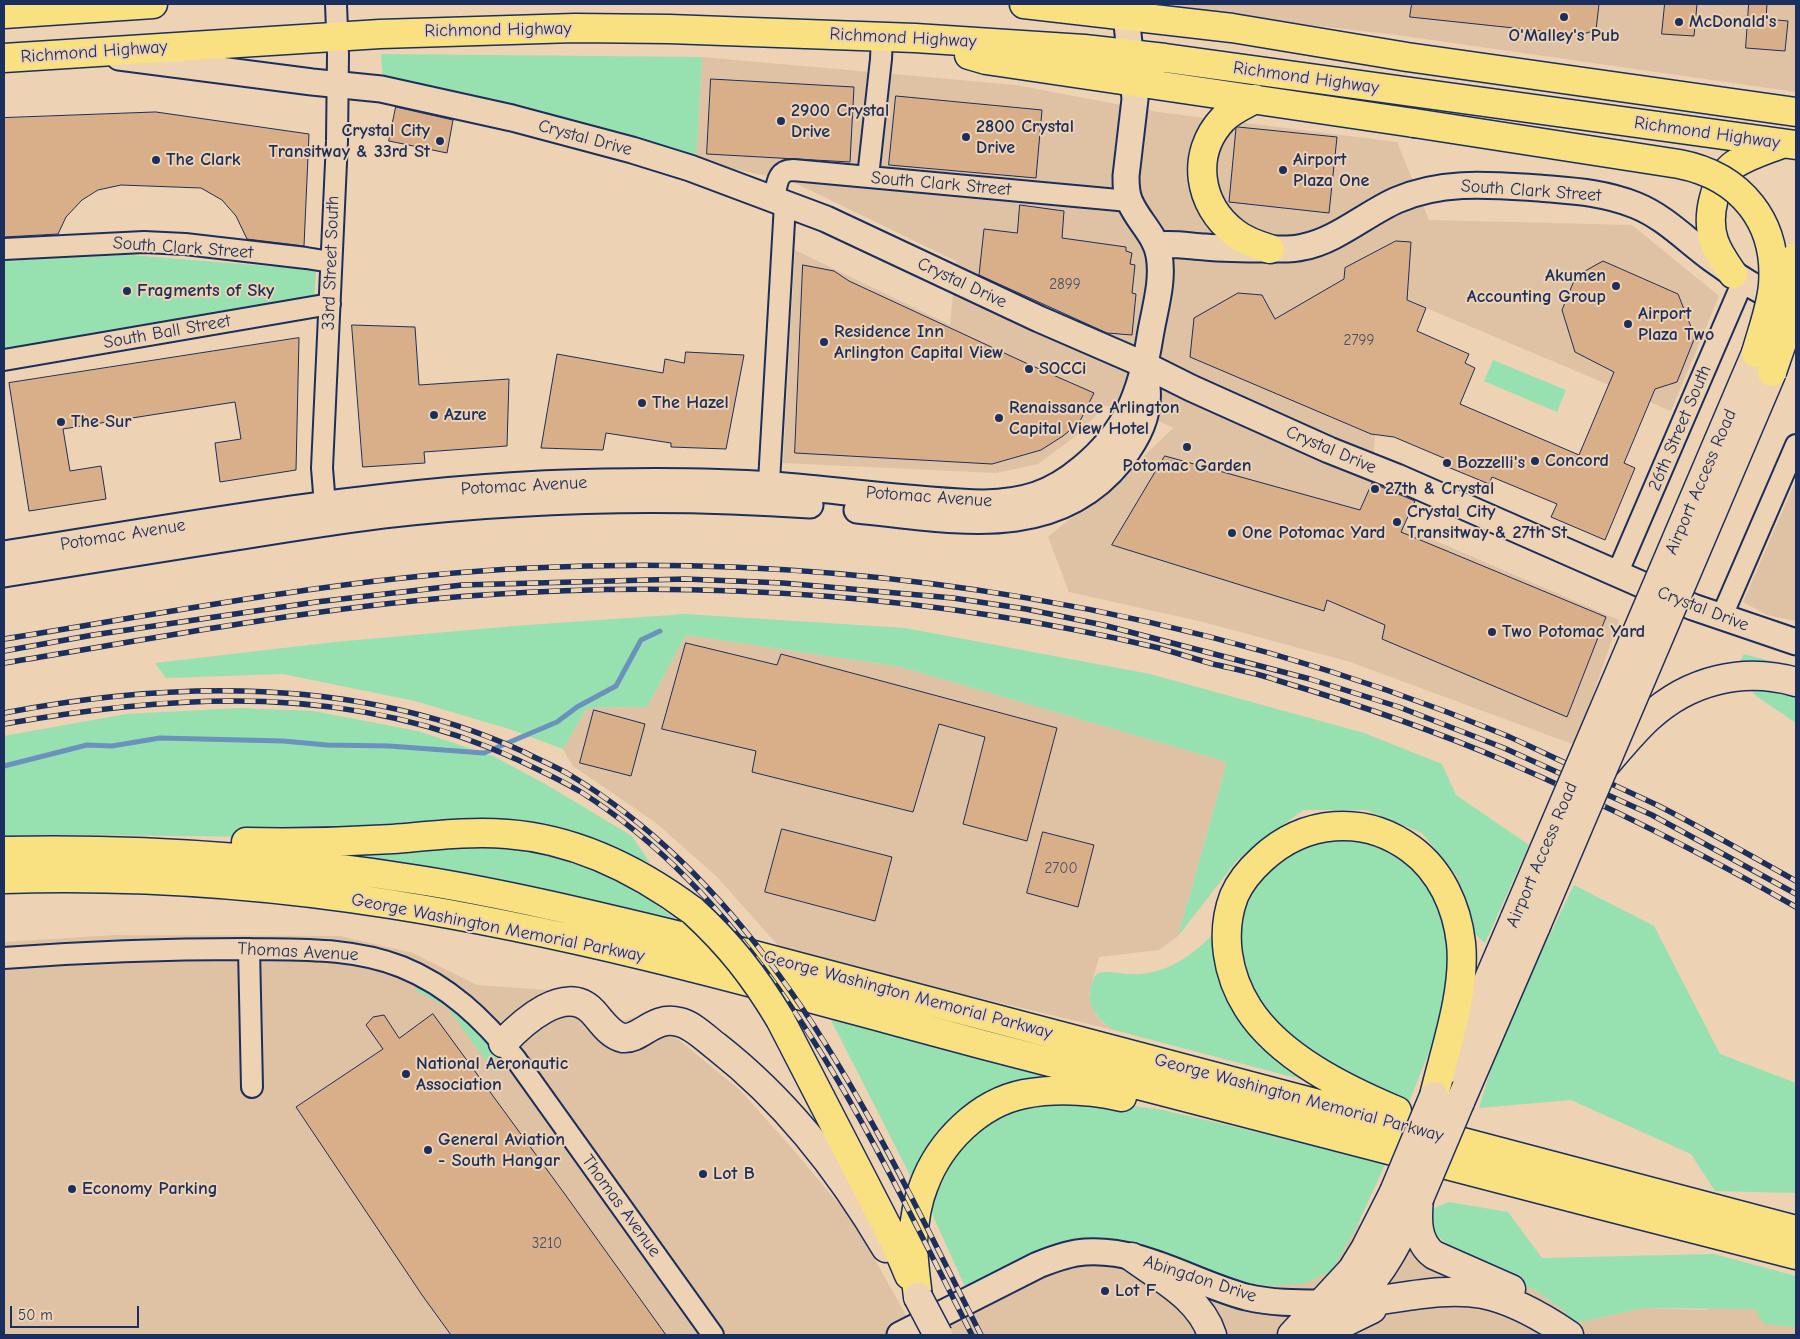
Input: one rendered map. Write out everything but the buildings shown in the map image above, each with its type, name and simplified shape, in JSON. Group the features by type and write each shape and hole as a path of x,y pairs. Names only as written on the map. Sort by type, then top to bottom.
{"highway":[{"path":"4,14 153,4"},
{"name":"Richmond Highway","path":"1024,4 1249,30 1416,58 1796,112"},
{"name":"Richmond Highway","path":"4,58 338,36 575,28 882,36 1066,48 1165,58 1789,145"},
{"path":"915,38 986,60 1680,164 1706,171 1736,189 1753,207 1766,232 1774,274 1764,362"},
{"path":"4,70 50,55"},
{"path":"1255,99 1232,111 1218,125 1204,154 1202,176 1209,202 1227,226 1246,240 1270,249"},
{"path":"1738,278 1717,250 1711,231 1711,215 1717,190 1725,174 1736,164 1789,145"},
{"path":"1764,362 1796,258"},
{"path":"1764,362 1796,302"},
{"path":"1764,362 1796,323"},
{"path":"1447,1099 1453,1018 1460,981 1461,943 1451,902 1443,885 1432,869 1402,842 1366,828 1332,826 1314,828 1280,844 1255,864 1244,879 1235,895 1227,924 1228,956 1231,973 1248,1008 1259,1024 1292,1054 1333,1080 1391,1108 1488,1148"},
{"path":"87,850 159,840 302,843 472,833 508,834 566,845 614,862 660,886 693,911 715,931 742,961 780,1019 895,1242 918,1297"},
{"name":"George Washington Memorial Parkway","path":"4,851 87,850 187,854 280,862 421,880 560,907 716,945 1796,1230"},
{"name":"George Washington Memorial Parkway","path":"4,879 110,879 246,887 346,898 457,916 625,951 1236,1111 1796,1254"},
{"path":"918,1297 913,1241 918,1205 923,1187 934,1163 951,1140 978,1114 992,1106 1023,1094 1057,1090 1074,1090 1236,1111"}],"main road":[{"name":"Airport Access Road","path":"1525,922 1604,766 1764,362"},
{"name":"Airport Access Road","path":"1315,1335 1374,1234 1406,1195 1525,922 1764,362"},
{"path":"1604,766 1648,718 1661,707 1700,685 1723,678 1750,675 1796,682"},
{"path":"503,1043 525,1022 546,1008 569,1001 583,1004 611,1032 624,1038 634,1036 653,1024 663,1021 687,1024 739,1065 795,1121 847,1188 918,1297 938,1335"},
{"name":"Airport Access Road","path":"1292,1335 1334,1304 1365,1289 1387,1258 1403,1230 1406,1195"},
{"path":"1406,1195 1418,1215 1420,1233 1428,1251 1524,1296 1539,1306 1564,1332"},
{"path":"1403,1230 1413,1251 1443,1292"},
{"path":"1132,1256 1190,1300 1203,1314 1212,1335"},
{"path":"1178,1290 1187,1308 1196,1335"},
{"name":"Abingdon Drive","path":"1334,1304 1443,1292 1472,1293 1496,1298 1517,1306 1564,1332"},
{"path":"1319,1335 1393,1298"}],"street":[{"name":"33rd Street South","path":"325,513 322,468 338,85 336,4"},
{"path":"1126,15 1135,99 1126,176 1129,201"},
{"path":"868,177 882,36"},
{"name":"Crystal Drive","path":"90,53 381,89 512,118 632,150 690,168 826,220 1329,450 1397,477 1693,607 1796,642"},
{"name":"South Clark Street","path":"769,494 780,201 779,177 788,170 1129,201"},
{"name":"South Clark Street","path":"1156,245 1171,244 1233,250 1293,249 1318,242 1392,202 1424,190 1452,185 1491,185 1594,192 1625,201 1646,210 1666,222 1738,278 1796,309"},
{"name":"Potomac Avenue","path":"5,564 325,513 384,515 531,504 769,494 1004,502 1042,494 1072,476 1100,453 1122,424 1138,390 1157,304 1160,277 1159,255 1150,231 1129,201"},
{"name":"South Clark Street","path":"4,249 119,242 153,242 185,244 331,262"},
{"name":"26th Street South","path":"1617,574 1738,278"},
{"name":"South Ball Street","path":"4,360 330,304"},
{"path":"1721,618 1796,445"},
{"name":"Thomas Avenue","path":"4,958 75,952 185,949 316,950 346,952 372,957 401,966 428,979 455,996 480,1018 503,1043 714,1335"},
{"path":"249,949 252,1087"},
{"name":"Abingdon Drive","path":"900,1335 1049,1260 1085,1252 1110,1252 1132,1256 1248,1297 1276,1302 1334,1304"}],"shaded area":[{"path":"1126,4 1796,4 1796,92 1397,35"},
{"path":"702,57 1016,85 1158,112 1397,142 1429,220 1632,225 1719,296 1671,411 1386,291 1371,513 1619,620 1575,745 1350,662 1203,622 1069,592 1048,537 1141,459 1173,428 1131,407 1104,406 1080,433 1038,464 996,473 783,463 795,250 950,325 956,261 791,181 696,161"},
{"path":"1796,480 1796,621 1767,615 1743,602"},
{"path":"686,635 901,667 1227,762 1178,936 1159,950 1099,957 1089,994 1095,1014 1102,1022 1114,1030 783,951 717,877 656,823 573,766 563,749 587,708 647,707"},
{"path":"115,935 340,936 413,953 477,985 576,992 617,1023 634,1017 679,1040 741,1091 854,1222 907,1317 1047,1252 1095,1239 1332,1270 1358,1224 1426,1233 1433,1242 1474,1264 1536,1291 1564,1311 1576,1323 1644,1308 1702,1310 1796,1297 1796,1335 4,1335 4,942"}],"green space":[{"path":"381,54 702,57 696,161 383,78"},
{"path":"130,255 316,270 314,302 4,352 4,261"},
{"path":"1493,360 1566,390 1557,412 1484,381"},
{"path":"685,614 905,628 1150,674 1364,733 1442,764 1456,795 1529,845 1485,943 1475,934 1457,876 1422,833 1366,810 1303,810 1238,859 1178,936 1227,762 901,667 686,635 647,707 587,708 563,749 509,729 415,701 283,674 166,678 155,663 335,642 514,626"},
{"path":"1744,654 1796,668 1796,723 1756,696 1744,682 1737,666"},
{"path":"240,708 313,711 418,731 495,757 547,785 632,836 650,863 591,840 547,827 488,819 423,829 285,837 73,835 4,839 4,736 126,714"},
{"path":"1351,833 1399,852 1432,885 1449,928 1450,981 1435,1037 1409,1102 1339,1073 1286,1036 1247,993 1235,923 1257,876 1299,842"},
{"path":"497,847 551,854 620,878 688,928 270,852"},
{"path":"1574,885 1654,926 1720,1054 1796,1083 1796,1193 1715,1191 1691,1154 1571,1100 1479,1108 1502,1033"},
{"path":"1217,930 1221,960 1308,1081 1114,1030 1098,1017 1094,1011 1090,1000 1090,993 1093,980 1097,974 1106,972 1143,974 1167,968 1199,948"},
{"path":"417,985 454,1009 479,1032 489,1044 496,1057 498,1070 495,1073 447,1007 415,990"},
{"path":"830,1018 1105,1086 1017,1088 915,1185"},
{"path":"1063,1098 1158,1109 1386,1162 1358,1224 1332,1270 1304,1284 1272,1286 1229,1281 1124,1243 1095,1239 1047,1252 966,1289 930,1209 958,1148 998,1117"},
{"path":"1449,1202 1508,1212 1542,1258 1714,1254 1796,1276 1796,1327 1764,1324 1755,1309 1644,1308 1576,1323 1564,1311 1536,1291 1474,1264 1433,1232 1432,1209"}],"waterway":[{"path":"4,766 87,745 112,746 160,738 283,741 484,753 557,722 577,707 616,686 641,640 660,631"}],"railway":[{"path":"4,639 266,596 464,572 530,568 655,565 779,569 903,580 1026,598 1149,622 1269,653 1388,691 1505,735 1657,805 1796,881"},
{"path":"4,651 93,635 316,602 462,585 685,579 783,583 953,598 1026,609 1103,625 1310,679 1399,707 1504,748 1652,815 1796,894"},
{"path":"4,663 303,614 483,595 653,589 824,596 908,604 1076,630 1159,648 1213,664 1253,673 1363,707 1477,749 1579,794 1689,848 1796,907"},
{"path":"4,713 69,702 201,691 267,692 333,698 398,710 462,727 524,752 570,775 630,816 685,864 734,918 779,975 836,1061 862,1106 911,1197 981,1335"},
{"path":"4,724 70,713 200,701 264,701 329,707 392,718 455,735 518,760 581,792 612,813 669,861 721,916 768,974 816,1044 864,1126 972,1335"}],"place":[{"name":"O'Malley's Pub","path":"1564,17"},
{"name":"McDonald's","path":"1679,22"},
{"name":"2900 Crystal Drive","path":"781,121"},
{"name":"2800 Crystal Drive","path":"966,137"},
{"name":"Crystal City Transitway & 33rd St","path":"440,141"},
{"name":"The Clark","path":"156,160"},
{"name":"Airport Plaza One","path":"1283,170"},
{"name":"Akumen Accounting Group","path":"1616,286"},
{"name":"Fragments of Sky","path":"127,291"},
{"name":"Airport Plaza Two","path":"1628,324"},
{"name":"Residence Inn Arlington Capital View","path":"824,342"},
{"name":"SOCCi","path":"1029,369"},
{"name":"The Hazel","path":"642,403"},
{"name":"Azure","path":"434,415"},
{"name":"Renaissance Arlington Capital View Hotel","path":"999,418"},
{"name":"The Sur","path":"61,422"},
{"name":"Potomac Garden","path":"1187,447"},
{"name":"Concord","path":"1535,461"},
{"name":"Bozzelli's","path":"1447,463"},
{"name":"27th & Crystal","path":"1375,489"},
{"name":"Crystal City Transitway & 27th St","path":"1397,522"},
{"name":"One Potomac Yard","path":"1232,533"},
{"name":"Two Potomac Yard","path":"1492,632"},
{"name":"National Aeronautic Association","path":"406,1074"},
{"name":"General Aviation - South Hangar","path":"428,1150"},
{"name":"Lot B","path":"703,1174"},
{"name":"Economy Parking","path":"72,1189"},
{"name":"Lot F","path":"1105,1291"}]}
